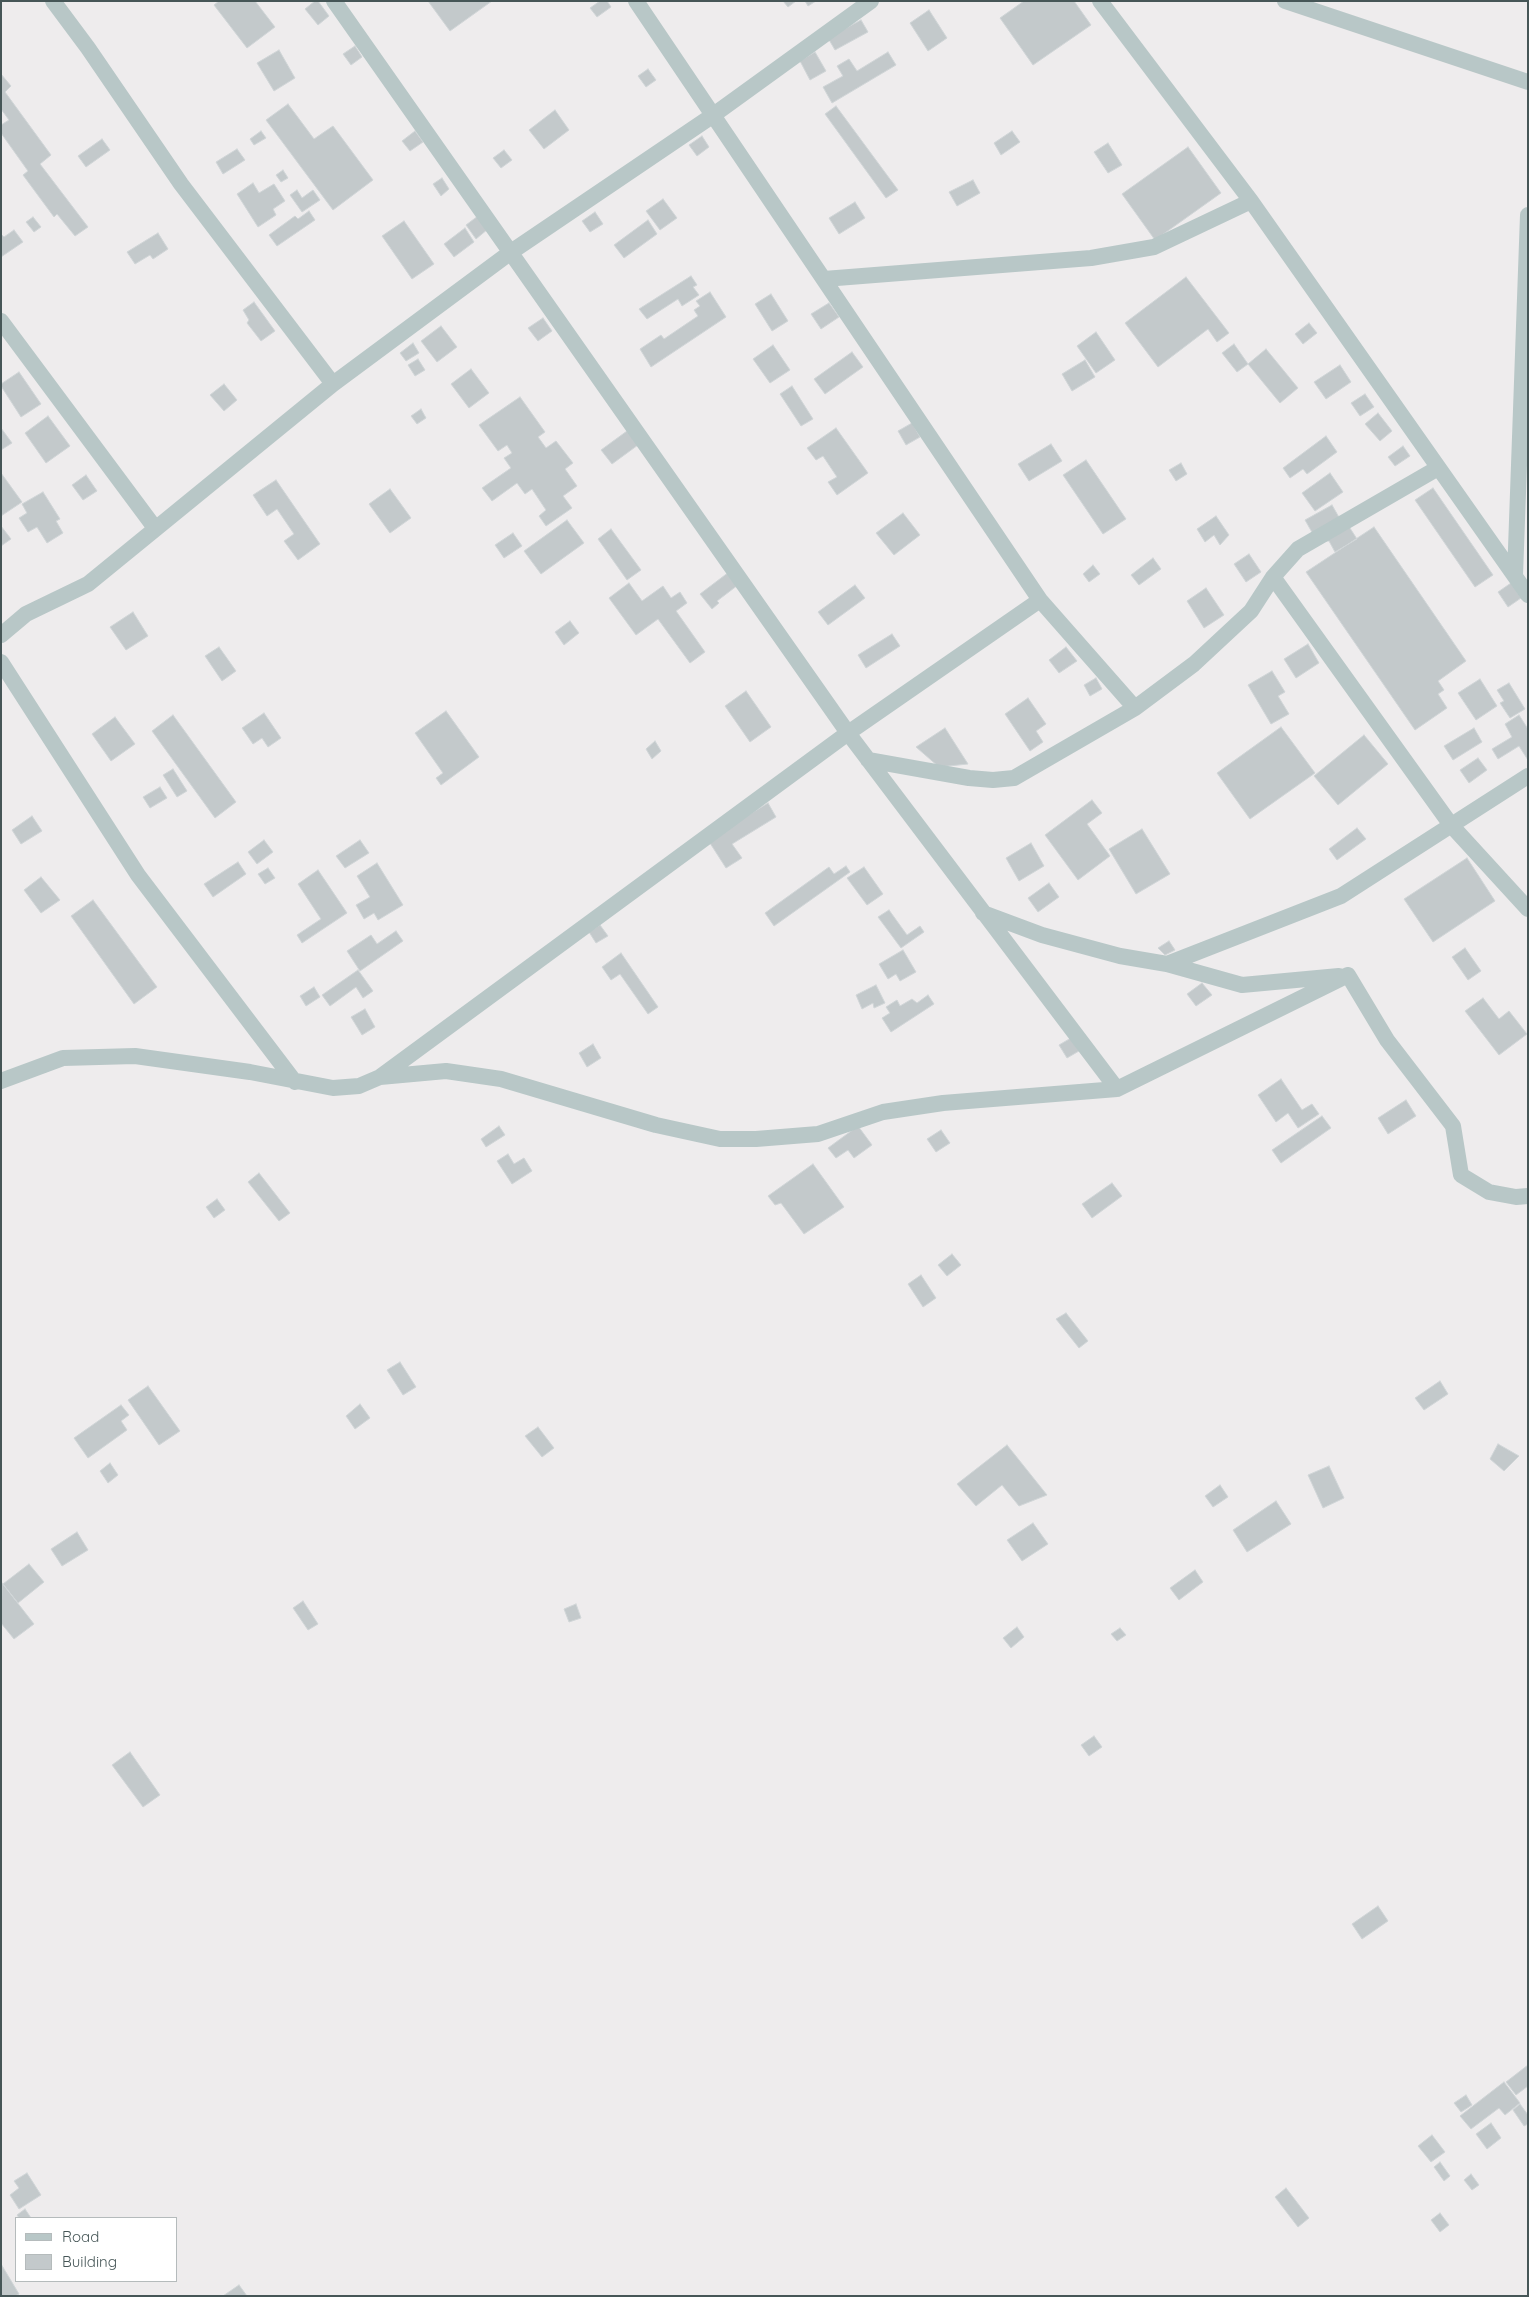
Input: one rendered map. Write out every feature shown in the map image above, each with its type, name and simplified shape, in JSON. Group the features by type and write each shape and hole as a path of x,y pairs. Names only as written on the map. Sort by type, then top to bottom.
{"street":[{"path":"53,1 88,48 182,184 333,384"},
{"path":"334,1 848,733 1117,1089"},
{"path":"636,1 1040,600 1135,708"},
{"path":"1,635 26,614 88,584 333,384 511,252 712,116 872,1"},
{"path":"1100,1 1251,201 1528,595"},
{"path":"1285,1 1528,82"},
{"path":"824,279 1091,258 1154,247 1251,201"},
{"path":"1515,576 1526,332 1528,215"},
{"path":"1,321 155,528"},
{"path":"868,760 969,778 994,780 1014,778 1135,708 1194,664 1251,611 1273,577 1298,549 1438,468"},
{"path":"1273,577 1451,825 1528,909"},
{"path":"1,1081 62,1058 135,1056 250,1072 333,1088 359,1086 380,1076 848,733 1040,600"},
{"path":"1,662 138,875 295,1082"},
{"path":"1167,964 1341,896 1528,776"},
{"path":"983,914 1042,935 1120,956 1167,964 1242,985 1348,975"},
{"path":"380,1076 446,1071 501,1079 656,1125 720,1139 756,1139 818,1134 884,1112 943,1103 1117,1089 1348,975"},
{"path":"1348,975 1387,1040 1453,1126 1460,1175 1489,1192 1516,1197 1528,1196"}],"building":[{"path":"219,1 255,1 275,27 247,48 214,5"},
{"path":"315,1 318,1 329,16 318,25 305,9"},
{"path":"428,1 492,1 450,31"},
{"path":"600,1 607,1 611,7 597,17 590,8"},
{"path":"783,1 796,1 788,7"},
{"path":"805,1 816,1 808,6"},
{"path":"1024,1 1074,1 1091,25 1033,65 1000,18"},
{"path":"929,10 947,38 928,51 910,23"},
{"path":"861,20 868,32 835,50 828,38"},
{"path":"355,46 362,57 351,65 343,54"},
{"path":"279,50 295,78 274,91 257,63"},
{"path":"815,52 826,71 810,80 800,61"},
{"path":"888,52 896,65 832,103 823,87 843,76 837,66 849,59 857,71"},
{"path":"648,69 656,80 646,87 638,76"},
{"path":"1,74 11,86 5,92 51,155 40,164 88,227 75,236 57,214 54,217 23,175 28,171 1,133 1,125 9,120 1,109"},
{"path":"288,104 314,139 333,126 373,180 333,210 266,120"},
{"path":"836,106 898,190 886,198 825,114"},
{"path":"555,110 569,130 544,149 529,130"},
{"path":"261,131 266,138 254,145 250,139"},
{"path":"415,131 423,142 410,151 402,141"},
{"path":"1012,131 1020,142 1001,155 994,143"},
{"path":"702,136 709,147 697,156 689,145"},
{"path":"102,139 110,150 86,167 78,156"},
{"path":"1108,143 1122,165 1108,173 1094,152"},
{"path":"1188,147 1221,193 1155,240 1122,194"},
{"path":"237,149 245,160 223,174 216,162"},
{"path":"504,150 512,160 501,168 493,158"},
{"path":"283,170 288,178 281,182 276,175"},
{"path":"442,178 449,189 441,196 433,184"},
{"path":"973,180 980,193 957,206 949,192"},
{"path":"253,183 259,193 274,184 285,201 273,209 276,215 258,227 237,194"},
{"path":"297,190 302,198 313,190 320,200 302,212 290,195"},
{"path":"663,199 677,218 660,230 646,211"},
{"path":"855,202 865,218 839,234 829,218"},
{"path":"309,211 315,220 277,246 269,235 295,216 298,219"},
{"path":"595,212 603,224 590,232 582,221"},
{"path":"478,216 488,229 476,239 466,225"},
{"path":"33,217 41,227 34,232 26,222"},
{"path":"648,220 657,234 624,258 614,245"},
{"path":"404,221 434,264 412,279 382,236"},
{"path":"465,228 474,242 454,257 444,244"},
{"path":"14,230 23,242 1,257 1,234 4,237"},
{"path":"158,233 168,249 153,259 150,255 135,264 127,252"},
{"path":"691,276 697,285 693,287 699,295 682,306 678,299 647,319 639,309"},
{"path":"1186,277 1229,333 1217,342 1208,329 1158,367 1125,323"},
{"path":"710,292 726,317 651,367 640,349 661,335 664,339 698,316 694,310 700,306 696,301"},
{"path":"771,294 788,321 772,331 755,304"},
{"path":"254,302 275,331 261,341 247,323 249,320 243,310"},
{"path":"829,303 839,317 821,329 811,314"},
{"path":"543,318 552,331 538,341 528,328"},
{"path":"1309,323 1317,333 1303,344 1295,334"},
{"path":"441,326 457,347 437,362 421,341"},
{"path":"1096,332 1115,360 1096,373 1077,346"},
{"path":"413,343 419,353 406,361 400,353"},
{"path":"1234,344 1248,364 1237,372 1222,353"},
{"path":"773,345 790,370 770,383 753,359"},
{"path":"1266,349 1298,388 1280,403 1248,364"},
{"path":"852,352 863,367 825,394 814,379"},
{"path":"418,359 425,370 415,376 408,365"},
{"path":"1085,360 1095,377 1072,391 1062,374"},
{"path":"1340,365 1351,382 1326,399 1314,382"},
{"path":"471,369 489,393 469,408 451,384"},
{"path":"19,372 41,404 21,417 1,386 1,384"},
{"path":"224,384 237,400 224,411 210,395"},
{"path":"792,386 813,419 801,426 780,394"},
{"path":"1365,394 1374,407 1360,416 1351,403"},
{"path":"520,397 545,432 538,437 546,448 556,441 573,463 565,469 577,486 563,496 572,508 546,526 539,516 546,510 532,489 525,494 517,483 492,501 482,488 511,468 504,458 512,453 507,445 498,451 479,425"},
{"path":"421,409 426,418 417,424 411,416"},
{"path":"1378,413 1392,431 1380,441 1365,424"},
{"path":"48,416 70,446 46,463 25,433"},
{"path":"912,423 920,437 906,445 898,431"},
{"path":"1,428 12,443 1,450"},
{"path":"836,428 868,473 837,495 828,482 837,477 823,456 816,460 807,448"},
{"path":"627,431 638,445 612,464 601,450"},
{"path":"1326,436 1337,452 1307,474 1303,469 1290,478 1283,468"},
{"path":"1051,444 1062,461 1029,481 1018,464"},
{"path":"1403,446 1410,456 1395,466 1388,457"},
{"path":"1086,460 1126,519 1103,534 1063,475"},
{"path":"1181,463 1187,474 1176,481 1169,470"},
{"path":"1,473 22,502 1,516"},
{"path":"1330,473 1343,492 1315,511 1302,493"},
{"path":"86,475 97,491 83,500 72,485"},
{"path":"276,480 320,544 298,560 284,541 294,534 277,509 267,516 253,495"},
{"path":"1433,488 1493,575 1475,587 1415,500"},
{"path":"390,489 411,518 390,533 369,504"},
{"path":"43,492 60,519 56,521 63,533 47,543 37,527 28,532 19,518 27,513 22,504"},
{"path":"1332,505 1340,519 1313,534 1305,520"},
{"path":"903,513 920,535 894,555 876,533"},
{"path":"1216,516 1229,535 1220,545 1214,535 1205,542 1197,529"},
{"path":"567,520 584,543 541,574 524,551"},
{"path":"1348,525 1357,539 1335,552 1329,541 1321,541"},
{"path":"1,526 11,539 1,546"},
{"path":"1374,527 1466,661 1438,681 1444,690 1438,694 1447,708 1415,730 1306,572"},
{"path":"611,529 641,570 627,580 598,539"},
{"path":"513,533 522,546 504,558 495,545"},
{"path":"1249,554 1261,572 1246,582 1234,564"},
{"path":"1153,558 1161,569 1139,585 1131,575"},
{"path":"1093,565 1100,574 1089,582 1083,574"},
{"path":"729,572 738,585 717,601 719,603 712,609 700,594"},
{"path":"629,583 642,601 663,586 671,598 680,592 687,603 676,611 705,652 690,663 658,619 636,635 609,598"},
{"path":"1511,583 1521,598 1508,607 1498,592"},
{"path":"855,585 865,598 828,625 818,612"},
{"path":"1206,588 1224,615 1204,628 1187,601"},
{"path":"133,612 148,636 126,650 110,627"},
{"path":"570,621 579,633 564,645 555,632"},
{"path":"892,634 900,646 866,668 858,655"},
{"path":"1308,644 1319,663 1296,678 1284,659"},
{"path":"219,647 236,671 222,681 205,656"},
{"path":"1066,647 1077,661 1059,673 1049,660"},
{"path":"1272,671 1285,692 1278,696 1289,714 1271,724 1248,685"},
{"path":"1096,678 1102,689 1090,696 1084,685"},
{"path":"1480,679 1497,706 1476,720 1458,693"},
{"path":"1509,683 1525,709 1510,718 1500,703 1504,701 1497,690"},
{"path":"746,691 771,727 750,742 725,706"},
{"path":"1028,698 1046,724 1036,731 1043,742 1030,751 1005,714"},
{"path":"446,711 479,757 441,785 436,778 443,773 415,733"},
{"path":"264,713 281,738 268,747 262,738 253,744 242,728"},
{"path":"173,715 236,802 215,818 152,731"},
{"path":"1519,715 1528,729 1528,760 1519,746 1498,759 1492,749 1512,737 1505,724"},
{"path":"115,717 135,744 111,761 92,734"},
{"path":"1281,727 1315,773 1250,819 1217,773"},
{"path":"945,728 968,764 939,767 916,747"},
{"path":"1474,728 1482,742 1453,760 1444,746"},
{"path":"1364,735 1388,764 1338,805 1314,776"},
{"path":"655,741 661,751 652,759 646,749"},
{"path":"1478,758 1487,770 1469,783 1460,770"},
{"path":"173,769 187,791 177,797 163,775"},
{"path":"160,787 167,798 150,808 143,797"},
{"path":"1092,800 1102,813 1087,824 1110,856 1078,880 1045,835"},
{"path":"768,803 776,817 732,844 742,858 726,868 708,840"},
{"path":"32,816 42,831 21,844 12,830"},
{"path":"1357,828 1366,839 1337,860 1329,849"},
{"path":"1142,829 1170,874 1136,894 1109,849"},
{"path":"264,840 273,852 257,864 248,852"},
{"path":"360,840 369,853 345,868 336,856"},
{"path":"1031,843 1044,866 1019,881 1006,858"},
{"path":"1467,858 1495,901 1433,942 1404,899"},
{"path":"238,862 246,874 213,897 204,884"},
{"path":"377,863 403,905 378,920 374,913 364,919 356,905 370,897 357,876"},
{"path":"846,866 850,872 774,926 765,913 829,867 834,874"},
{"path":"864,867 883,894 867,905 847,878"},
{"path":"268,868 275,878 265,884 258,874"},
{"path":"318,870 347,913 302,943 297,935 321,919 298,884"},
{"path":"41,877 60,900 41,913 24,890"},
{"path":"1049,883 1059,897 1038,912 1028,898"},
{"path":"93,900 157,987 134,1004 71,916"},
{"path":"889,910 907,935 920,926 924,932 901,948 878,917"},
{"path":"600,925 608,936 596,943 589,932"},
{"path":"396,931 403,941 360,971 347,951 371,935 377,944"},
{"path":"1169,941 1175,950 1165,955 1158,948"},
{"path":"1465,948 1481,971 1468,980 1452,957"},
{"path":"903,950 916,972 900,981 896,974 888,979 879,964"},
{"path":"621,953 658,1007 648,1014 620,974 611,980 602,967"},
{"path":"358,970 373,991 363,998 356,987 330,1006 322,995"},
{"path":"1202,983 1212,995 1196,1006 1187,994"},
{"path":"876,985 885,1003 874,1008 873,1003 862,1009 856,995"},
{"path":"314,987 320,997 306,1006 300,996"},
{"path":"928,995 934,1004 891,1032 882,1018 890,1013 886,1007 897,1000 900,1006 912,999 917,1003"},
{"path":"1483,998 1499,1019 1509,1011 1527,1034 1499,1055 1465,1011"},
{"path":"365,1009 375,1027 362,1035 351,1017"},
{"path":"1071,1038 1079,1051 1067,1058 1059,1045"},
{"path":"593,1044 601,1058 587,1067 579,1053"},
{"path":"1281,1079 1302,1110 1312,1104 1319,1114 1298,1128 1288,1113 1276,1122 1258,1095"},
{"path":"1406,1100 1416,1116 1388,1134 1378,1118"},
{"path":"1322,1116 1331,1128 1281,1163 1272,1150"},
{"path":"499,1126 505,1135 486,1147 481,1139"},
{"path":"858,1126 872,1145 854,1158 848,1150 836,1158 828,1148"},
{"path":"941,1130 950,1143 936,1152 927,1139"},
{"path":"508,1154 514,1164 524,1158 532,1171 512,1184 497,1161"},
{"path":"813,1164 844,1207 804,1234 781,1203 775,1205 768,1196"},
{"path":"259,1173 290,1213 279,1221 248,1182"},
{"path":"1112,1183 1122,1196 1092,1218 1082,1204"},
{"path":"217,1199 225,1210 214,1218 206,1207"},
{"path":"952,1254 961,1265 947,1276 938,1265"},
{"path":"921,1275 936,1298 923,1307 908,1284"},
{"path":"1066,1313 1088,1341 1079,1348 1056,1319"},
{"path":"400,1362 416,1387 403,1395 387,1370"},
{"path":"1440,1381 1448,1394 1424,1410 1415,1398"},
{"path":"148,1386 180,1431 159,1445 128,1400"},
{"path":"360,1404 370,1418 355,1429 346,1416"},
{"path":"121,1405 129,1415 121,1421 127,1430 88,1458 74,1438"},
{"path":"538,1427 554,1448 542,1457 525,1436"},
{"path":"1498,1444 1519,1456 1504,1471 1490,1459"},
{"path":"1007,1445 1047,1495 1019,1506 1002,1485 976,1506 957,1484"},
{"path":"110,1463 118,1475 108,1483 100,1471"},
{"path":"1329,1466 1344,1498 1323,1508 1308,1475"},
{"path":"1220,1485 1228,1497 1213,1507 1205,1496"},
{"path":"1276,1501 1291,1524 1247,1552 1233,1530"},
{"path":"1033,1523 1048,1544 1022,1561 1007,1540"},
{"path":"77,1532 88,1550 62,1566 51,1549"},
{"path":"29,1564 44,1582 18,1603 3,1584"},
{"path":"1195,1570 1203,1582 1179,1600 1170,1588"},
{"path":"2,1583 34,1624 14,1639 1,1623"},
{"path":"303,1601 318,1624 308,1630 293,1608"},
{"path":"576,1604 581,1618 569,1622 564,1609"},
{"path":"1017,1627 1024,1637 1011,1648 1003,1638"},
{"path":"1120,1628 1126,1635 1117,1641 1111,1634"},
{"path":"1094,1736 1102,1747 1089,1756 1081,1745"},
{"path":"130,1752 160,1795 143,1807 112,1765"},
{"path":"1378,1906 1388,1921 1362,1939 1352,1924"},
{"path":"1528,2065 1528,2086 1516,2095 1506,2082"},
{"path":"1504,2082 1520,2103 1505,2115 1499,2108 1471,2129 1460,2116"},
{"path":"1466,2095 1472,2105 1461,2112 1454,2103"},
{"path":"1520,2104 1528,2115 1528,2124 1524,2126 1513,2110"},
{"path":"1491,2123 1501,2138 1487,2149 1476,2134"},
{"path":"1432,2135 1445,2152 1431,2162 1418,2146"},
{"path":"1440,2162 1450,2176 1444,2181 1434,2167"},
{"path":"27,2173 41,2195 19,2209 10,2195 19,2188 14,2181"},
{"path":"1471,2174 1479,2185 1472,2190 1464,2180"},
{"path":"1286,2188 1309,2218 1298,2227 1275,2197"},
{"path":"25,2209 30,2217 18,2217 17,2215"},
{"path":"1440,2213 1449,2225 1440,2232 1431,2220"},
{"path":"1,2264 19,2294 15,2296 1,2296"},
{"path":"239,2285 247,2296 223,2296"}]}
